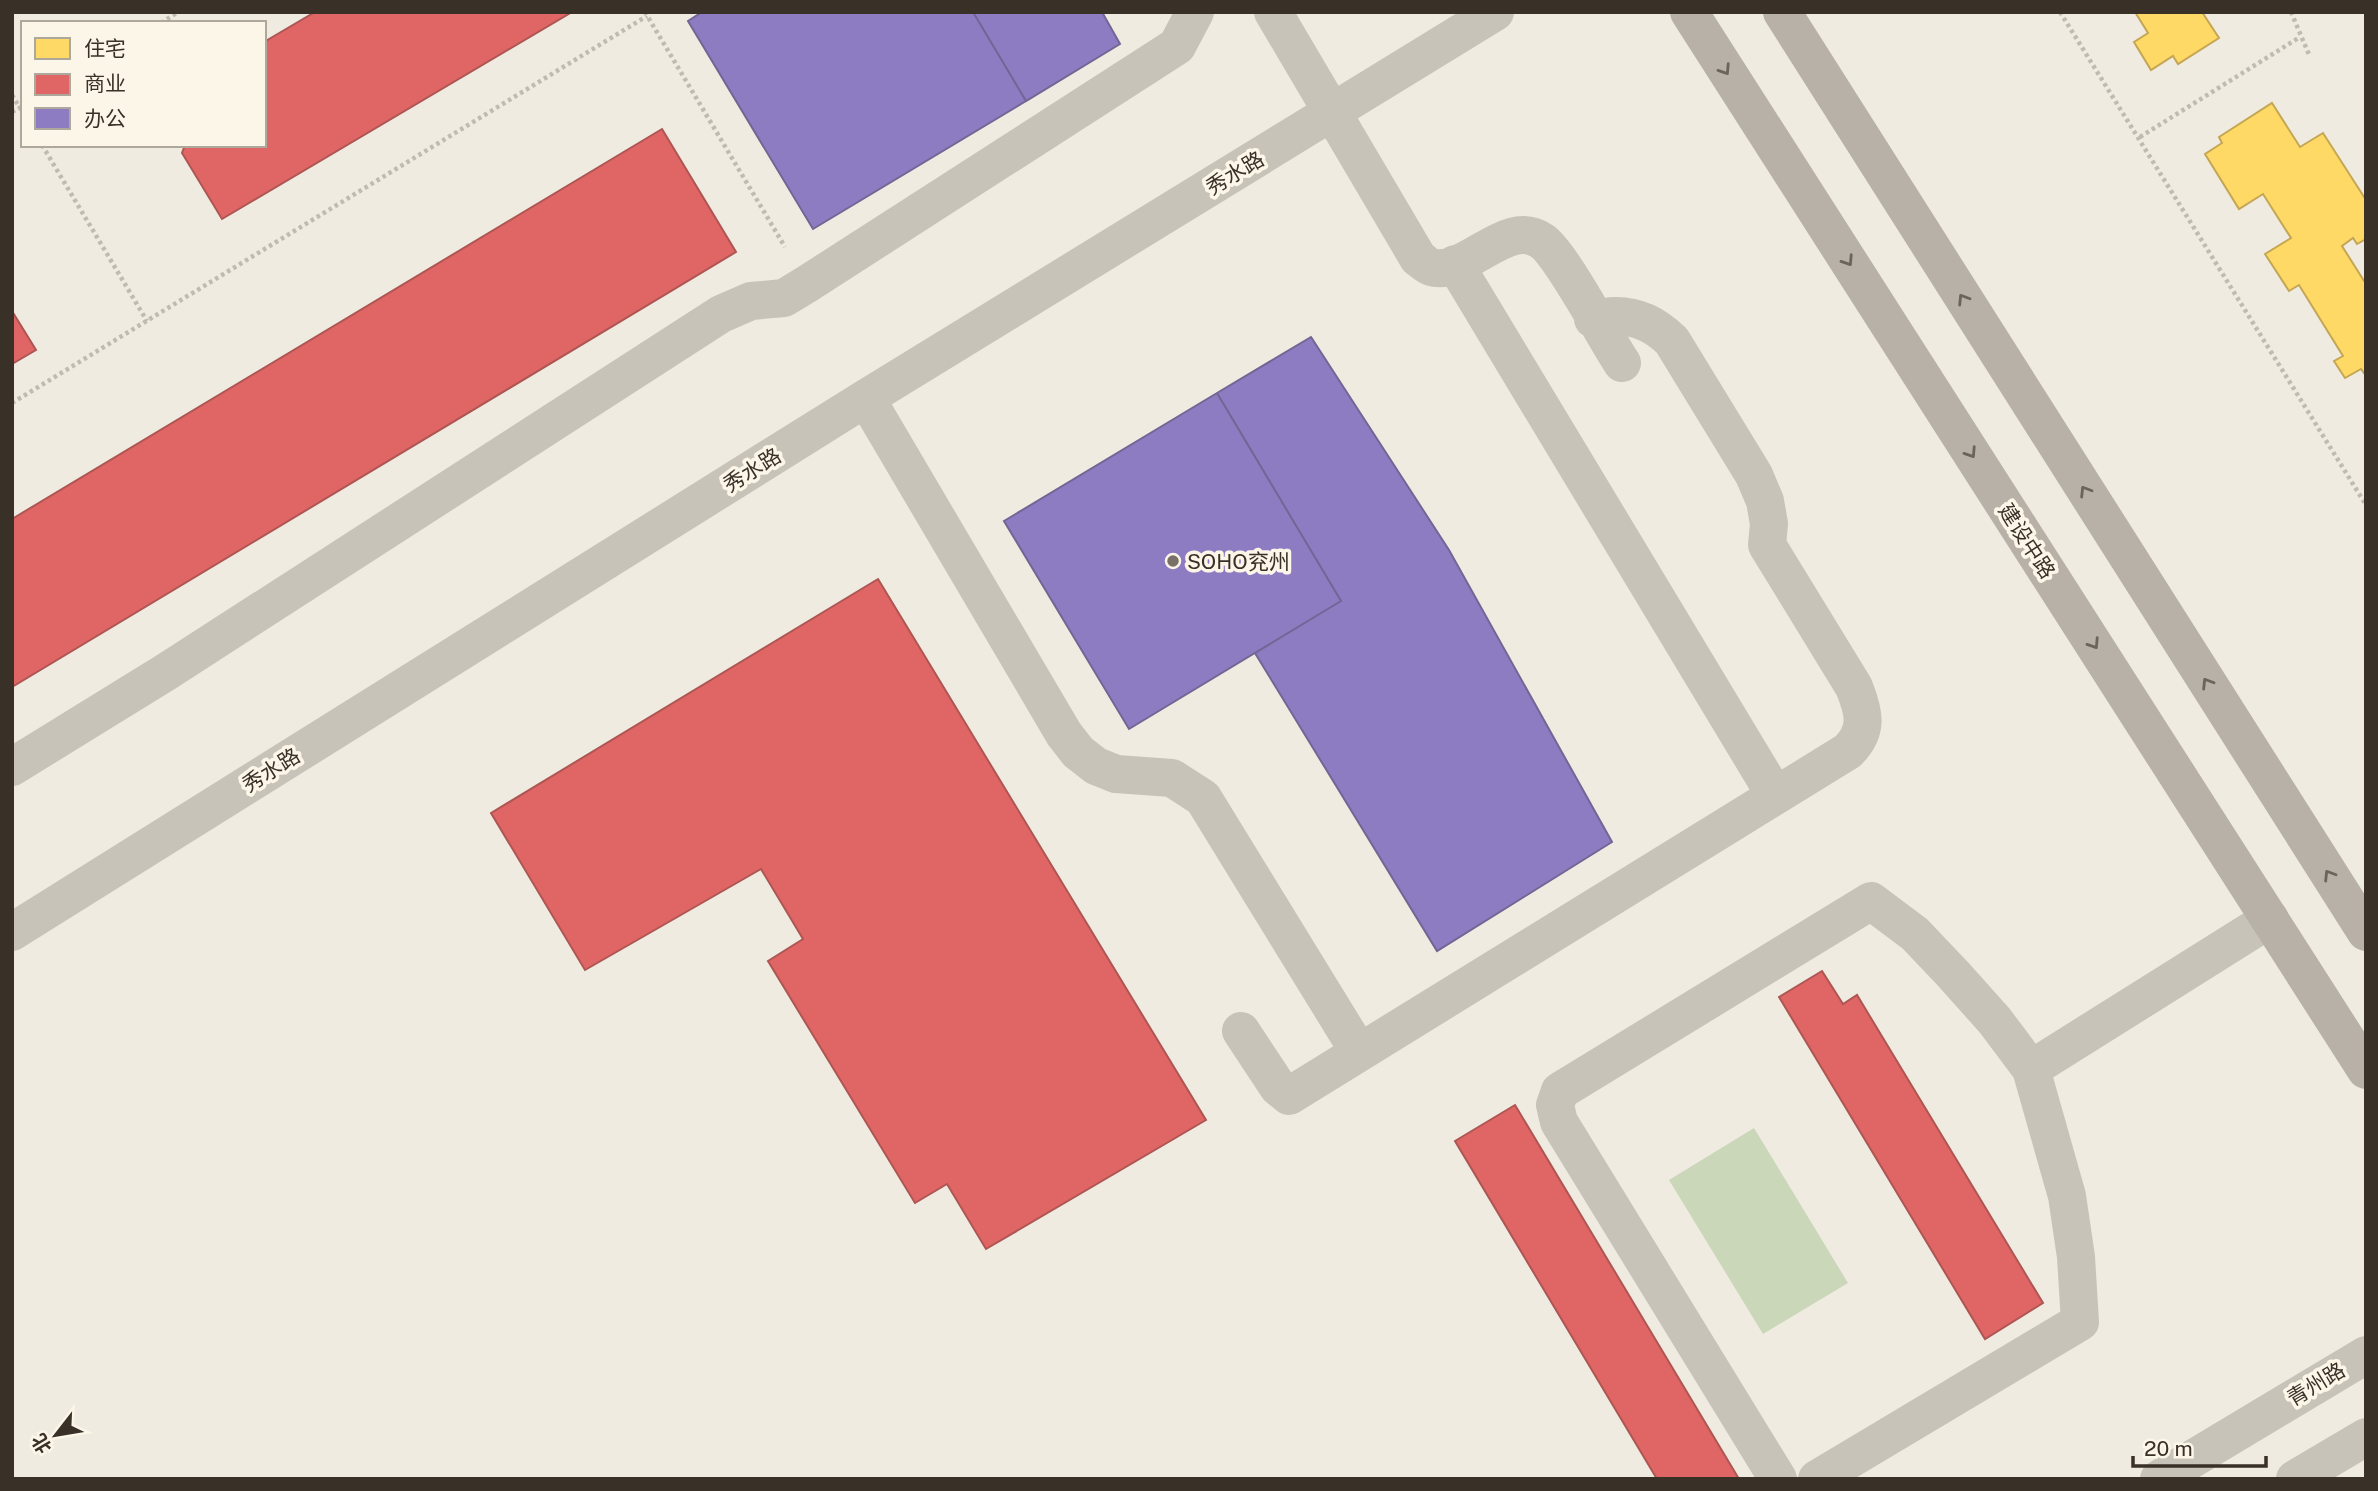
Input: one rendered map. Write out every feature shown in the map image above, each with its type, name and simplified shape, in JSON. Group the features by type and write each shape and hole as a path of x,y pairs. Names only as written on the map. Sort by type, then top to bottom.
{"main road":[{"name":"建设中路","path":"1689,12 2366,1070"},
{"path":"1782,12 2366,932"}],"street":[{"path":"12,767 166,672 721,314 751,302 784,298 807,284 1177,46 1195,12"},
{"path":"1273,12 1335,113 1418,258 1431,267 1444,268 1507,238 1526,234 1542,241 1556,257 1622,363"},
{"name":"秀水路","path":"12,932 866,398 1335,113 1495,12"},
{"path":"1455,264 1775,795"},
{"path":"1241,1031 1278,1087 1289,1096 1848,751 1864,726 1864,712 1854,687 1767,545 1769,524 1765,502 1754,475 1672,341 1662,331 1634,317 1614,314 1593,319"},
{"path":"866,398 1064,734 1078,752 1096,766 1116,774 1172,778 1203,798 1359,1052"},
{"path":"1778,1479 1559,1122 1555,1105 1560,1091 1871,901 1914,934 1953,974 1995,1021 2031,1069 2067,1196 2076,1257 2080,1322 1817,1479"},
{"path":"2031,1069 2270,919"},
{"name":"青州路","path":"2159,1479 2366,1355"},
{"path":"2295,1479 2366,1437"}],"path":[{"path":"2060,12 2366,505"},
{"path":"2291,12 2310,57"},
{"path":"12,404 646,14 807,284"},
{"path":"2140,137 2300,37"},
{"path":"43,147 147,321"}],"green space":[{"path":"1754,1128 1848,1283 1763,1334 1669,1180"}],"building: 住宅":[{"path":"2135,12 2202,12 2219,38 2178,64 2173,56 2151,70 2134,42 2148,33"},
{"path":"2272,103 2300,147 2323,133 2366,200 2366,239 2357,244 2353,238 2342,246 2366,284 2366,376 2361,369 2345,378 2334,361 2343,356 2299,285 2289,291 2265,254 2291,238 2263,194 2239,209 2205,154 2222,143 2219,137"}],"building: 商业":[{"path":"315,12 572,12 222,219 182,153 184,147 266,147 266,41"},
{"path":"662,129 736,252 12,687 12,519"},
{"path":"12,311 36,350 12,364"},
{"path":"878,579 1206,1120 986,1249 947,1184 915,1203 768,961 803,939 761,869 585,970 491,813"},
{"path":"1822,971 1843,1004 1857,995 2043,1303 1985,1339 1779,997"},
{"path":"1515,1105 1739,1479 1657,1479 1455,1141"}],"building: 办公":[{"path":"702,12 973,12 1026,101 813,229 688,21"},
{"path":"973,12 1102,12 1120,44 1026,101"},
{"path":"1311,337 1449,550 1612,842 1437,951 1255,653 1341,601 1217,393"},
{"name":"SOHO兖州","path":"1217,393 1341,601 1129,729 1004,521"}],"place":[{"name":"SOHO兖州","path":"1173,561"}]}
